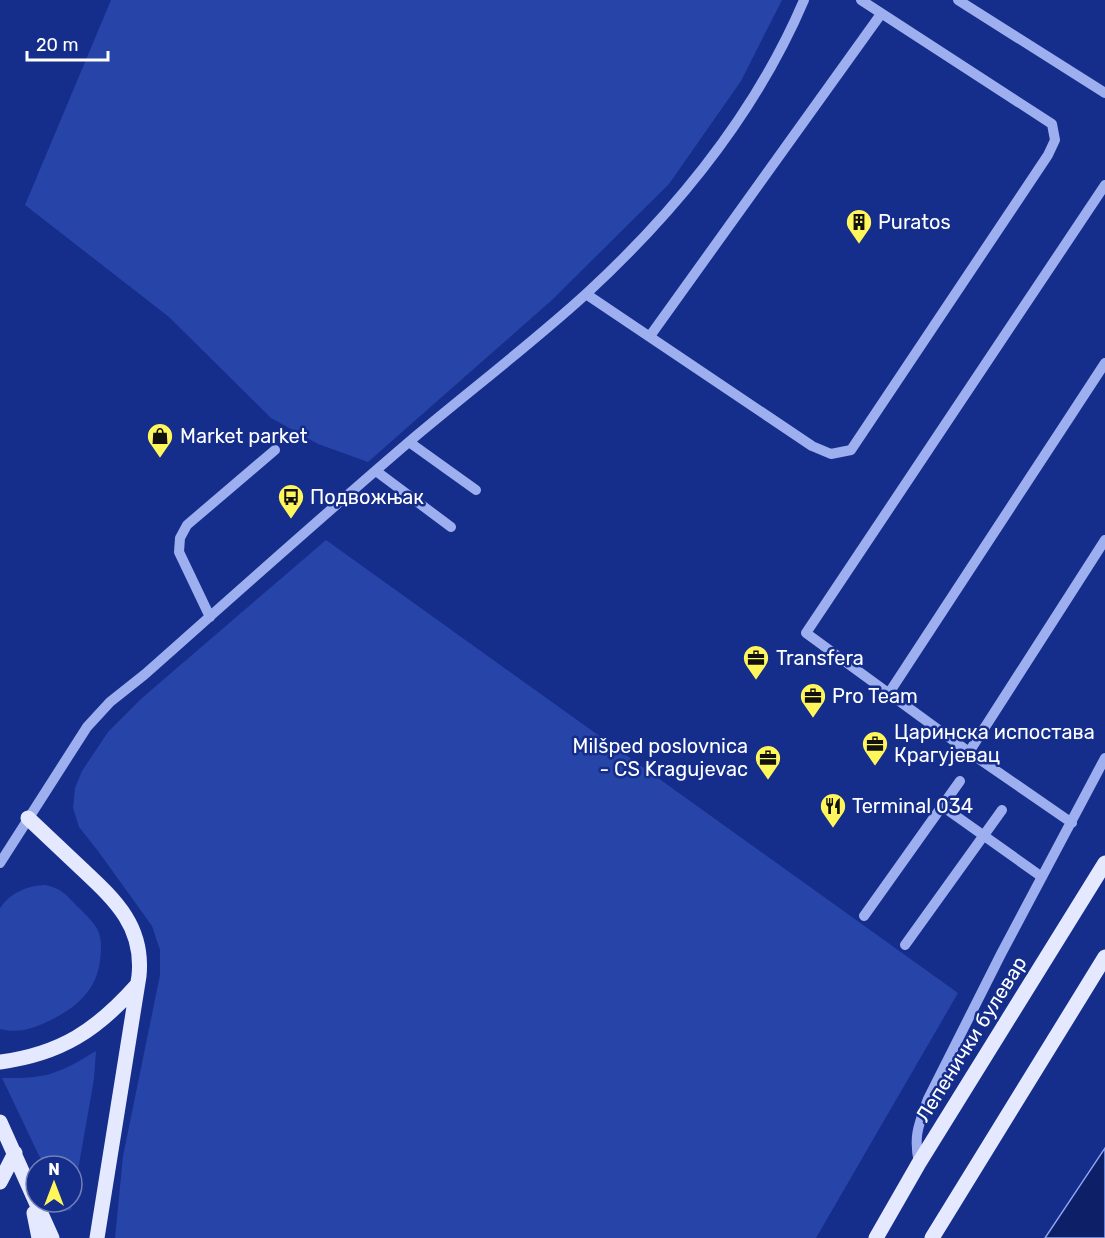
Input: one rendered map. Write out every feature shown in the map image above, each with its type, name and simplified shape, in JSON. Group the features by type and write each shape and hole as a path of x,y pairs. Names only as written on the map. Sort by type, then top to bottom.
{"main road":[{"path":"28,818 111,896 126,916 139,952 140,969 97,1238"},
{"name":"Лепенички булевар","path":"876,1238 919,1163 1105,863"},
{"path":"932,1238 1105,957"},
{"path":"0,1062 30,1057 72,1041 104,1020 137,985"},
{"path":"0,1122 24,1175"},
{"path":"0,1182 15,1153"},
{"path":"35,1214 39,1238"},
{"path":"41,1214 52,1238"}],"street":[{"path":"0,863 87,727 110,702 144,675 409,442 586,294 669,209 715,153 752,101 787,40 804,0"},
{"path":"586,294 812,446 831,454 850,450 1048,155 1055,140 1052,124 861,0"},
{"path":"958,0 1105,93"},
{"path":"650,336 881,14"},
{"path":"1072,823 969,752 806,633 1105,185"},
{"path":"889,693 1105,363"},
{"path":"409,442 476,490"},
{"path":"210,617 179,552 180,538 187,525 275,450"},
{"path":"376,471 451,527"},
{"path":"969,752 1105,540"},
{"path":"919,1163 915,1144 919,1122 928,1099 1001,954 1105,758"},
{"path":"864,916 960,781"},
{"path":"942,806 1042,877"},
{"path":"905,945 1002,810"}],"shaded area":[{"path":"111,0 782,0 741,81 669,184 552,300 368,462 318,444 271,418 169,317 25,205"},
{"path":"326,540 958,993 816,1238 115,1238 123,1156 160,975 160,950 152,926 79,827 73,808 75,788 82,771 108,732 142,698"},
{"path":"45,885 64,893 95,926 101,943 98,971 90,989 78,1003 62,1014 27,1029 14,1031 0,1029 0,908 4,902 20,891"},
{"path":"96,1051 94,1079 81,1154 38,1154 2,1078 41,1076 71,1065"},
{"path":"1105,1148 1105,1238 1045,1238"}],"place":[{"name":"Puratos","path":"859,245"},
{"name":"Market parket","path":"160,459"},
{"name":"Подвожњак","path":"291,520"},
{"name":"Transfera","path":"756,681"},
{"name":"Pro Team","path":"813,719"},
{"name":"Царинска испостава Крагујевац","path":"875,767"},
{"name":"Milšped poslovnica - CS Kragujevac","path":"768,781"},
{"name":"Terminal 034","path":"833,829"}]}
